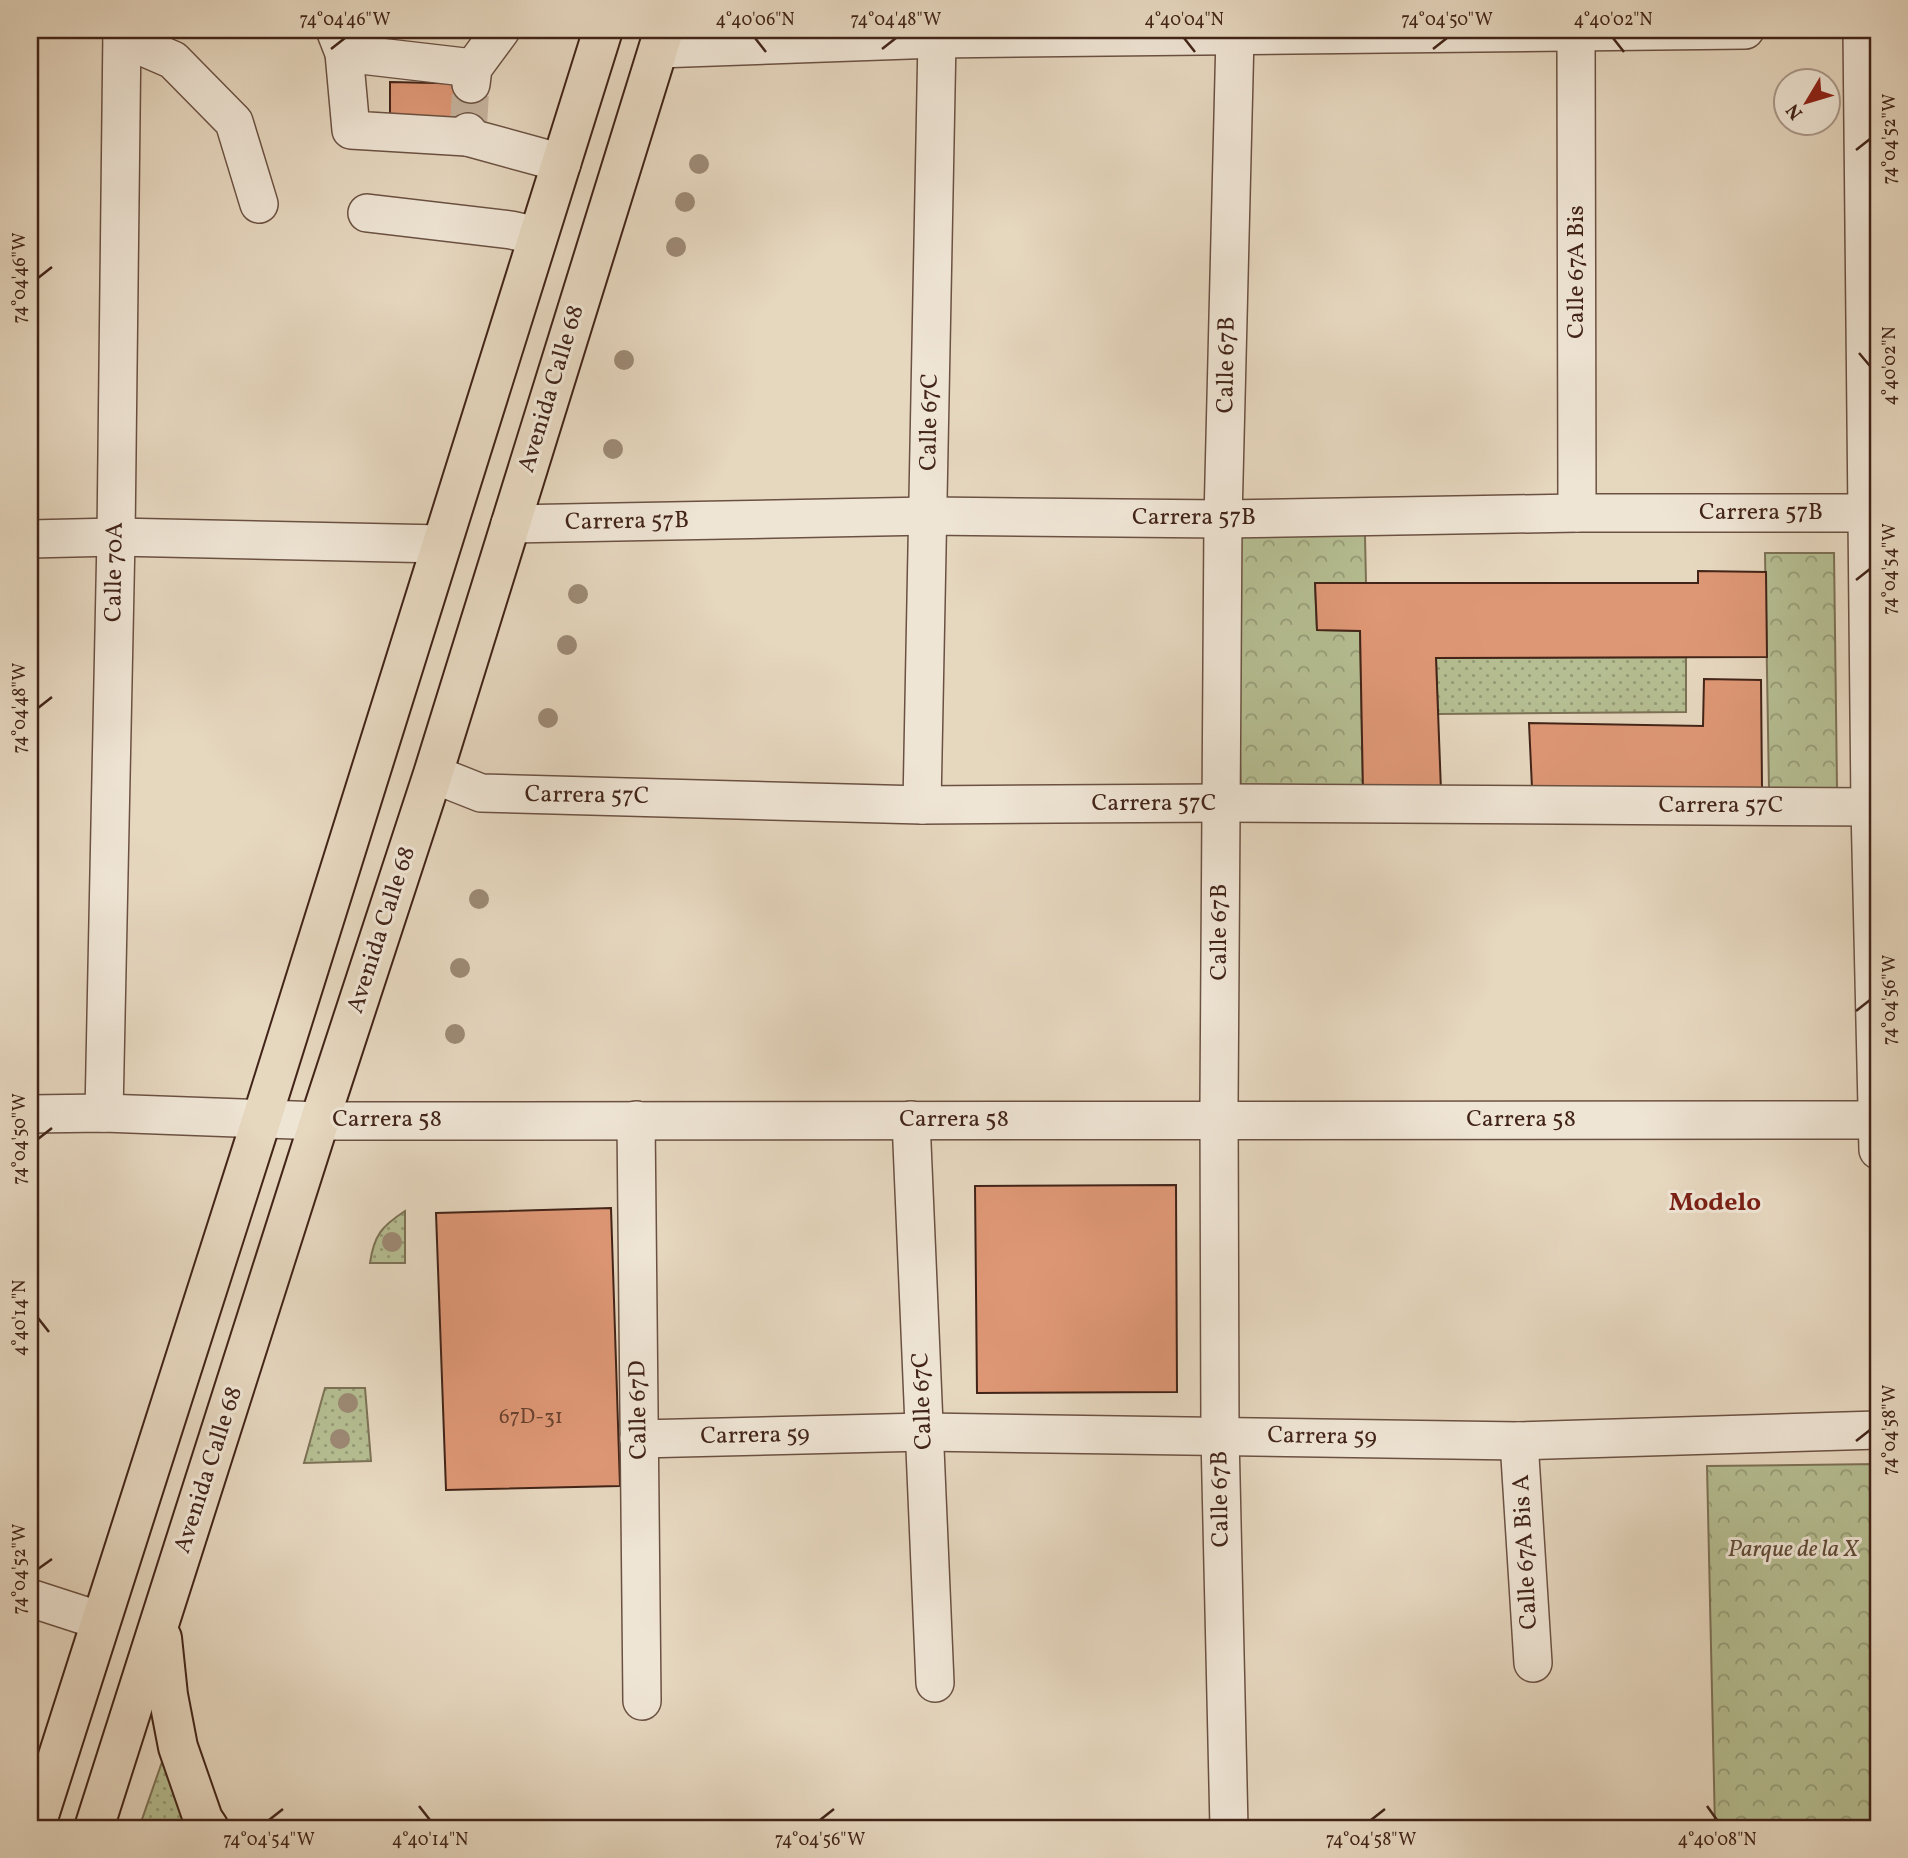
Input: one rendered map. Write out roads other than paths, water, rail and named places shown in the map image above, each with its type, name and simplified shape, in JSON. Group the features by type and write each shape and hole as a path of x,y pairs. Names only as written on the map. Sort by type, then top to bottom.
{"main road":[{"path":"35,1828 262,1118 603,30"},
{"name":"Avenida Calle 68","path":"94,1828 668,36"},
{"path":"160,1623 168,1695 178,1747 203,1819 209,1828"}],"street":[{"path":"501,30 472,76 340,41 351,130 467,134 562,163"},
{"path":"668,36 937,39 1235,32 1745,30"},
{"path":"1862,30 1872,513 1878,1150"},
{"name":"Calle 67A Bis","path":"1576,31 1577,513"},
{"name":"Calle 67B","path":"1229,1828 1220,1436 1221,803 1223,519 1235,32"},
{"path":"122,34 173,60 234,122 259,204"},
{"name":"Calle 70A","path":"104,1113 116,537 122,34"},
{"name":"Calle 67C","path":"922,805 937,39"},
{"path":"367,213 511,230 538,236"},
{"name":"Carrera 57B","path":"510,524 929,516 1223,519 1577,513 1872,513"},
{"path":"30,538 116,537 442,544"},
{"name":"Carrera 57C","path":"433,774 481,793 922,805 1221,803 1874,807"},
{"name":"Carrera 58","path":"30,1114 104,1113 320,1121 1878,1120"},
{"name":"Calle 67D","path":"636,1120 642,1701"},
{"name":"Calle 67C","path":"911,1120 935,1683"},
{"name":"Carrera 59","path":"639,1439 924,1432 1519,1441 1878,1430"},
{"name":"Calle 67A Bis A","path":"1519,1441 1533,1662"},
{"path":"30,1598 101,1621"}],"tunnel":[{"path":"468,132 471,84"}],"district":[{"name":"Modelo","path":"1715,1203"}],"park label":[{"name":"Parque de la X","path":"1793,1550"}]}
